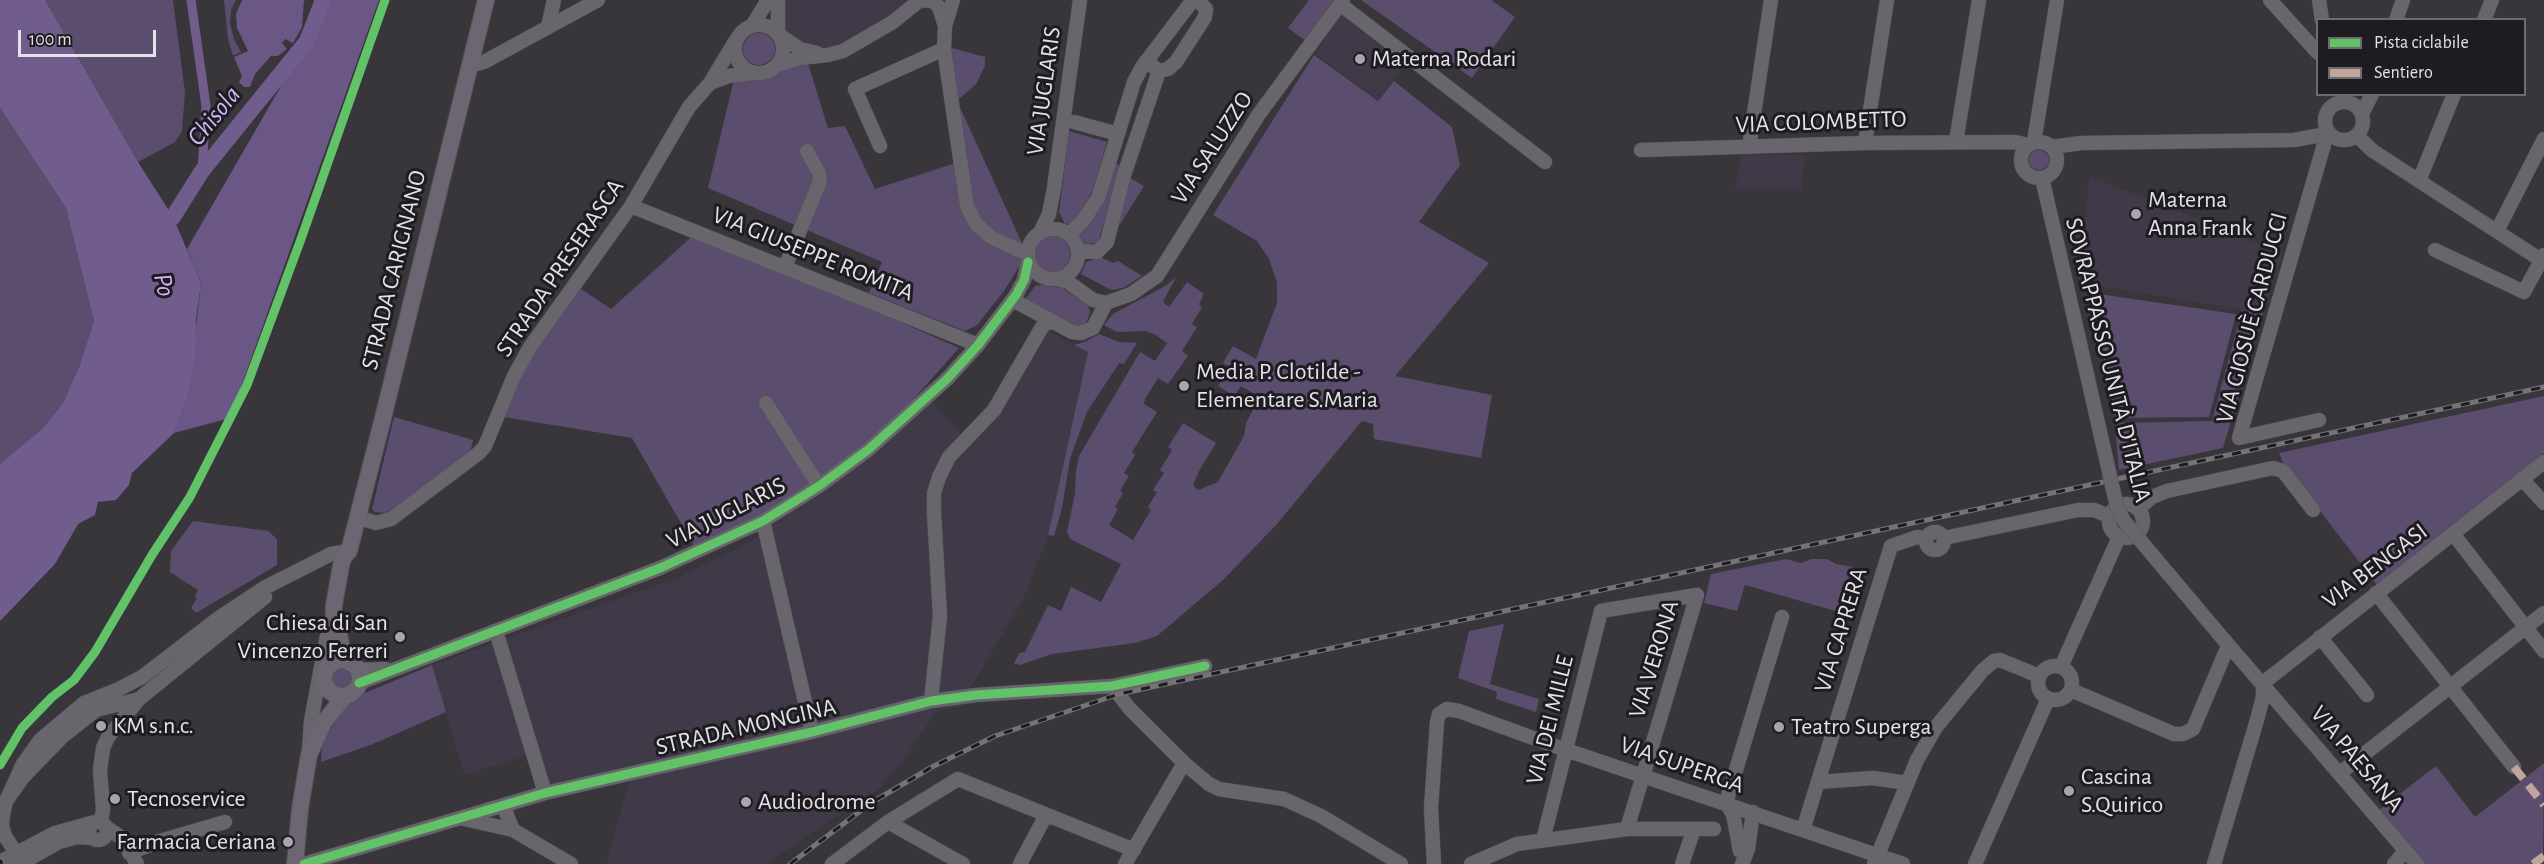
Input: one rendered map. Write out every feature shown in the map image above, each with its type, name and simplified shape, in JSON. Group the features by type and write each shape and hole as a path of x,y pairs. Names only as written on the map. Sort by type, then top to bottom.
{"main road":[{"name":"STRADA CARIGNANO","path":"332,664 333,618 345,558 486,0"},
{"name":"STRADA CARIGNANO","path":"345,558 350,560 339,624 342,650 356,672"},
{"path":"339,661 356,672 353,692 345,696 334,694 328,688 324,676 332,664 339,661"},
{"name":"STRADA CARIGNANO","path":"324,722 328,688"},
{"name":"STRADA CARIGNANO","path":"295,864 300,809 309,755 324,722 345,696"}],"street":[{"path":"548,27 555,0"},
{"path":"469,66 484,62 598,0"},
{"path":"752,26 768,0"},
{"path":"777,65 783,50 778,34 778,0"},
{"path":"828,55 800,49 771,28 761,25 742,31 734,48 739,64 752,73 762,73 777,65 800,58 828,55 866,39 893,22 920,0 932,0 939,7 945,26"},
{"path":"953,0 945,26 944,49 967,206 976,224 991,237 1028,258"},
{"name":"VIA JUGLARIS","path":"1041,231 1049,214 1054,188 1080,0"},
{"path":"1066,232 1082,222 1098,198 1134,82 1146,61 1193,0"},
{"path":"1146,61 1160,71 1168,69 1176,62 1205,17 1206,9 1198,0"},
{"path":"1749,147 1771,0"},
{"path":"1865,143 1887,0"},
{"path":"1956,142 1979,0"},
{"path":"2020,159 2031,143 2057,0"},
{"path":"2319,0 2322,18"},
{"path":"2397,18 2403,0"},
{"path":"2485,18 2492,0"},
{"path":"2277,1 2316,50"},
{"path":"1341,2 1545,162"},
{"name":"VIA SALUZZO","path":"1106,303 1131,294 1156,276 1259,114 1341,2"},
{"name":"STRADA PRESERASCA","path":"357,517 376,523 391,519 476,457 485,446 514,376 530,347 631,206 689,107 710,84 736,40"},
{"path":"880,146 855,89 944,49"},
{"path":"1078,252 1097,252 1104,247 1160,71"},
{"name":"STRADA PRESERASCA","path":"710,84 729,76 752,73"},
{"path":"2362,114 2355,105 2342,98 2330,107 2325,117 2327,134 2346,141 2357,136 2363,125 2362,114 2371,96"},
{"path":"2419,181 2453,96"},
{"path":"1074,122 1135,144"},
{"name":"VIA COLOMBETTO","path":"1641,150 1956,142 2043,142 2052,147 2096,142 2294,140 2327,134"},
{"name":"VIA GIOSUÈ CARDUCCI","path":"2319,420 2239,438 2327,134"},
{"path":"2357,136 2373,151 2543,259 2524,292 2435,250"},
{"path":"2497,231 2544,138"},
{"path":"2003,142 2018,152 2022,168 2028,175 2042,178"},
{"name":"VIA COLOMBETTO","path":"2042,178 2050,175 2057,165 2075,150 2096,142"},
{"path":"2052,147 2057,157 2057,165"},
{"path":"785,267 820,181 819,173 807,151"},
{"name":"SOVRAPPASSO UNITÀ D'ITALIA","path":"2042,178 2117,507 2124,520 2228,646 2263,683"},
{"name":"VIA JUGLARIS","path":"1054,188 1066,232"},
{"name":"VIA GIUSEPPE ROMITA","path":"631,206 978,345"},
{"path":"1050,278 1069,273 1074,268 1078,252 1077,245 1066,232 1055,229 1041,231 1030,242 1028,258 1032,268 1050,278 1068,282 1093,300 1106,303"},
{"name":"VIA JUGLARIS","path":"356,672 393,668 496,631 698,553 763,521 819,486 869,449 947,379 978,345 1015,298 1024,280 1028,258"},
{"path":"1074,268 1081,281 1097,291 1106,303"},
{"name":"VIA JUGLARIS","path":"1015,298 1050,278"},
{"path":"1015,298 1049,321 1072,332 1082,333 1093,328 1106,303"},
{"path":"931,701 940,616 934,493 949,457 994,410 1042,327 1049,321"},
{"path":"766,403 819,486"},
{"name":"VIA BENGASI","path":"2263,683 2544,462"},
{"path":"2138,509 2152,497 2167,490 2273,468 2283,471 2313,510"},
{"path":"2522,479 2544,503"},
{"path":"2121,504 2130,504 2138,509 2142,516 2141,529 2131,537 2119,537 2109,526 2109,516 2114,508 2121,504"},
{"name":"VIA CAPRERA","path":"1803,830 1891,546 1917,537 1927,538 1929,534 1936,532 1944,538 2078,510 2094,510 2109,516"},
{"path":"763,521 812,732"},
{"path":"2454,535 2544,651"},
{"path":"2061,667 2119,537"},
{"path":"22,858 5,836 2,826 6,801 23,764 40,740 84,703 142,677 220,617 264,588 331,554 345,558"},
{"path":"101,824 100,770 104,748 108,737 139,699 269,595 345,558"},
{"path":"2376,593 2514,767"},
{"name":"VIA VERONA","path":"1601,611 1697,595 1627,829"},
{"name":"VIA DEI MILLE","path":"1543,840 1601,611"},
{"path":"2340,773 2544,613"},
{"path":"1740,860 1733,814 1726,803 1782,617"},
{"name":"STRADA CARIGNANO","path":"309,755 312,711 329,625 333,618"},
{"path":"496,631 545,793"},
{"path":"2320,637 2367,695"},
{"path":"2071,690 2174,734 2183,735 2193,729 2228,646"},
{"path":"1875,860 1917,760 1936,727 1988,665 2000,660 2039,676"},
{"name":"STRADA MONGINA","path":"304,864 545,793 812,732 931,701 976,695 1112,686 1205,666"},
{"path":"2048,667 2061,667 2070,675 2071,690 2061,699 2048,699 2039,689 2039,676 2048,667"},
{"path":"2215,677 2223,669 2232,667 2244,668 2253,672"},
{"path":"2214,864 2257,720 2263,697 2263,683"},
{"name":"VIA PAESANA","path":"2263,683 2416,864"},
{"path":"1112,686 1130,709 1184,763 1209,784 1219,789 1284,799 1321,816 1401,864"},
{"path":"6,801 24,777 62,737 96,710 139,699"},
{"path":"1975,864 2048,699"},
{"name":"VIA SUPERGA","path":"1434,864 1431,808 1437,722 1439,714 1447,709 1459,711 1566,750 1803,830 1875,860 1904,864"},
{"path":"2257,720 2275,711 2288,713"},
{"path":"1125,864 1184,763"},
{"path":"1818,782 1873,778 1907,783"},
{"path":"832,864 888,822 958,779 1134,850"},
{"path":"502,806 513,830"},
{"path":"1740,860 1748,811"},
{"path":"1748,811 1750,836"},
{"path":"1020,864 1046,815"},
{"path":"459,818 513,830 571,864"},
{"path":"1740,860 1750,836 1759,823 1770,819"},
{"path":"133,859 160,840 225,822"},
{"path":"888,822 963,864"},
{"path":"96,839 89,828 101,824"},
{"path":"22,858 55,832 101,824 123,839 133,859"},
{"path":"1471,864 1516,844 1543,840 1627,829 1714,829"},
{"path":"1682,864 1694,829"},
{"path":"0,862 22,858 68,839 96,839 133,859"},
{"path":"2394,864 2405,851"}],"shaded area":[{"path":"45,0 173,0 185,93 182,131 175,142 138,162"},
{"path":"224,0 236,0 231,10 230,23 234,39 241,52 233,56 228,39"},
{"path":"242,0 304,0 302,27 293,43 285,39 282,43 287,49 278,56 271,56 255,74 250,87 244,87 239,82 242,76 234,57 248,51 237,28 236,14"},
{"path":"323,0 379,0 230,418 174,433 188,396 201,283 187,249 307,41"},
{"path":"778,0 920,0 828,55 778,34"},
{"path":"1309,0 1336,2 1306,41 1288,28"},
{"path":"1361,0 1491,0 1515,17 1472,78"},
{"name":"Materna Rodari","path":"1342,11 1405,65 1378,100 1315,54"},
{"path":"759,33 771,37 775,49 771,61 759,65 747,61 743,49 747,37"},
{"path":"944,46 985,57 985,66 976,84 957,101 1027,254 1004,291 977,325 965,331 869,293 882,262 708,188 735,75 806,57 828,128 845,126 875,189 956,163"},
{"path":"1314,55 1378,101 1394,81 1452,127 1460,165 1419,222 1489,263 1395,376 1492,395 1481,458 1374,439 1373,424 1362,421 1277,524 1223,580 1157,636 1135,643 1052,654 1020,665 1014,664 1019,653 1025,652 1048,605 1061,611 1071,587 1101,602 1121,564 1070,539 1067,532 1075,493 1079,456 1140,352 1155,361 1167,343 1154,334 1144,331 1117,332 1104,325 1113,314 1167,285 1176,277 1163,302 1169,307 1187,282 1204,294 1199,304 1202,307 1192,324 1197,327 1182,351 1188,356 1168,384 1158,378 1145,399 1144,404 1157,412 1132,452 1135,455 1124,473 1129,476 1120,491 1123,493 1115,507 1118,509 1109,525 1133,540 1151,510 1148,507 1157,492 1153,490 1164,473 1160,470 1172,450 1168,447 1183,423 1216,443 1193,485 1198,490 1218,482 1244,436 1246,423 1260,397 1241,386 1234,396 1218,386 1230,367 1223,363 1233,346 1256,359 1277,303 1277,282 1269,259 1257,241 1213,215"},
{"path":"0,108 66,208 94,321 79,367 63,403 42,429 0,464"},
{"path":"1069,131 1107,142 1092,192 1073,223 1065,224 1059,212"},
{"path":"2039,150 2046,153 2049,160 2046,167 2039,170 2032,167 2029,160 2032,153"},
{"path":"1741,155 1804,155 1802,189 1735,189"},
{"path":"1111,162 1121,166 1098,243 1085,244 1079,234"},
{"path":"1127,176 1144,186 1112,237"},
{"name":"Materna Anna Frank","path":"2089,176 2283,253 2263,313 2080,283"},
{"path":"697,232 959,348 869,449 765,529 698,553 632,438 498,416 575,285 611,309"},
{"path":"1052,236 1065,241 1070,254 1065,267 1052,272 1039,267 1034,254 1039,241"},
{"path":"1100,257 1113,263 1118,261 1142,276 1123,288 1111,290 1081,274 1086,262"},
{"path":"1035,286 1062,288 1088,305 1090,312 1086,324 1071,327 1025,300"},
{"path":"2092,293 2236,314 2209,417 2115,418"},
{"path":"2242,310 2263,313 2223,448 2119,470 2115,423 2212,421"},
{"path":"1035,324 1088,352 1047,540 1022,601 960,706 935,712 902,763 882,781 884,785 765,864 606,864 630,779 543,798 529,755 464,775 432,665 677,578 748,543 873,454 932,402 963,435 988,404"},
{"path":"1099,334 1119,342 1137,343 1124,364 1119,363 1087,412 1070,459 1062,508 1054,536 1048,535 1088,352 1074,345"},
{"path":"2544,396 2544,453 2377,585 2283,463 2279,453"},
{"path":"394,417 473,440 471,449 463,458 386,513 374,512 372,509"},
{"path":"193,521 268,531 277,539 277,565 196,613 191,608 197,598 195,596 198,590 170,572 171,551"},
{"path":"1786,559 1801,563 1811,559 1827,559 1836,564 1852,567 1839,612 1745,585 1737,611 1704,603 1711,574"},
{"path":"1504,624 1490,684 1539,699 1536,712 1496,699 1497,692 1458,678 1469,631"},
{"path":"432,665 446,712 373,744 321,762 322,746 345,707 358,696"},
{"path":"342,667 350,670 353,678 350,686 342,689 334,686 331,678 334,670"},
{"path":"2544,763 2543,864 2424,864 2379,810 2436,766 2475,817"}],"water":[{"name":"Po","path":"0,0 45,0 138,162 173,217 201,283 196,319 195,359 188,396 174,433 132,473 129,485 116,500 98,502 95,515 78,524 55,564 0,621 0,464 42,429 63,403 79,367 94,321 66,208 0,108"}],"waterway":[{"path":"191,0 206,106 202,171"},
{"name":"Chisola","path":"156,230 173,217 202,171 307,41 323,0"}],"railway":[{"path":"790,864 871,803 932,767 995,736 1119,694 2544,387"},
{"path":"0,860 2,864"}],"marked path":[{"path":"2514,767 2544,805"},
{"path":"2533,864 2544,856"}],"cycle path":[{"path":"0,765 22,728 52,697 74,680 95,652 152,555 190,497 247,385 385,0"},
{"path":"359,683 660,568 763,521 819,486 869,449 947,379 978,345 1016,295 1024,280 1028,262"},
{"path":"304,864 545,793 812,732 931,701 976,695 1112,686 1205,666"}],"place":[{"name":"Materna Rodari","path":"1360,59"},
{"name":"Materna Anna Frank","path":"2136,214"},
{"name":"Media P. Clotilde - Elementare S.Maria","path":"1184,386"},
{"name":"Chiesa di San Vincenzo Ferreri","path":"400,637"},
{"name":"KM s.n.c.","path":"101,726"},
{"name":"Teatro Superga","path":"1779,727"},
{"name":"Cascina S.Quirico","path":"2069,791"},
{"name":"Tecnoservice","path":"115,799"},
{"name":"Audiodrome","path":"746,802"},
{"name":"Farmacia Ceriana","path":"288,842"}]}
